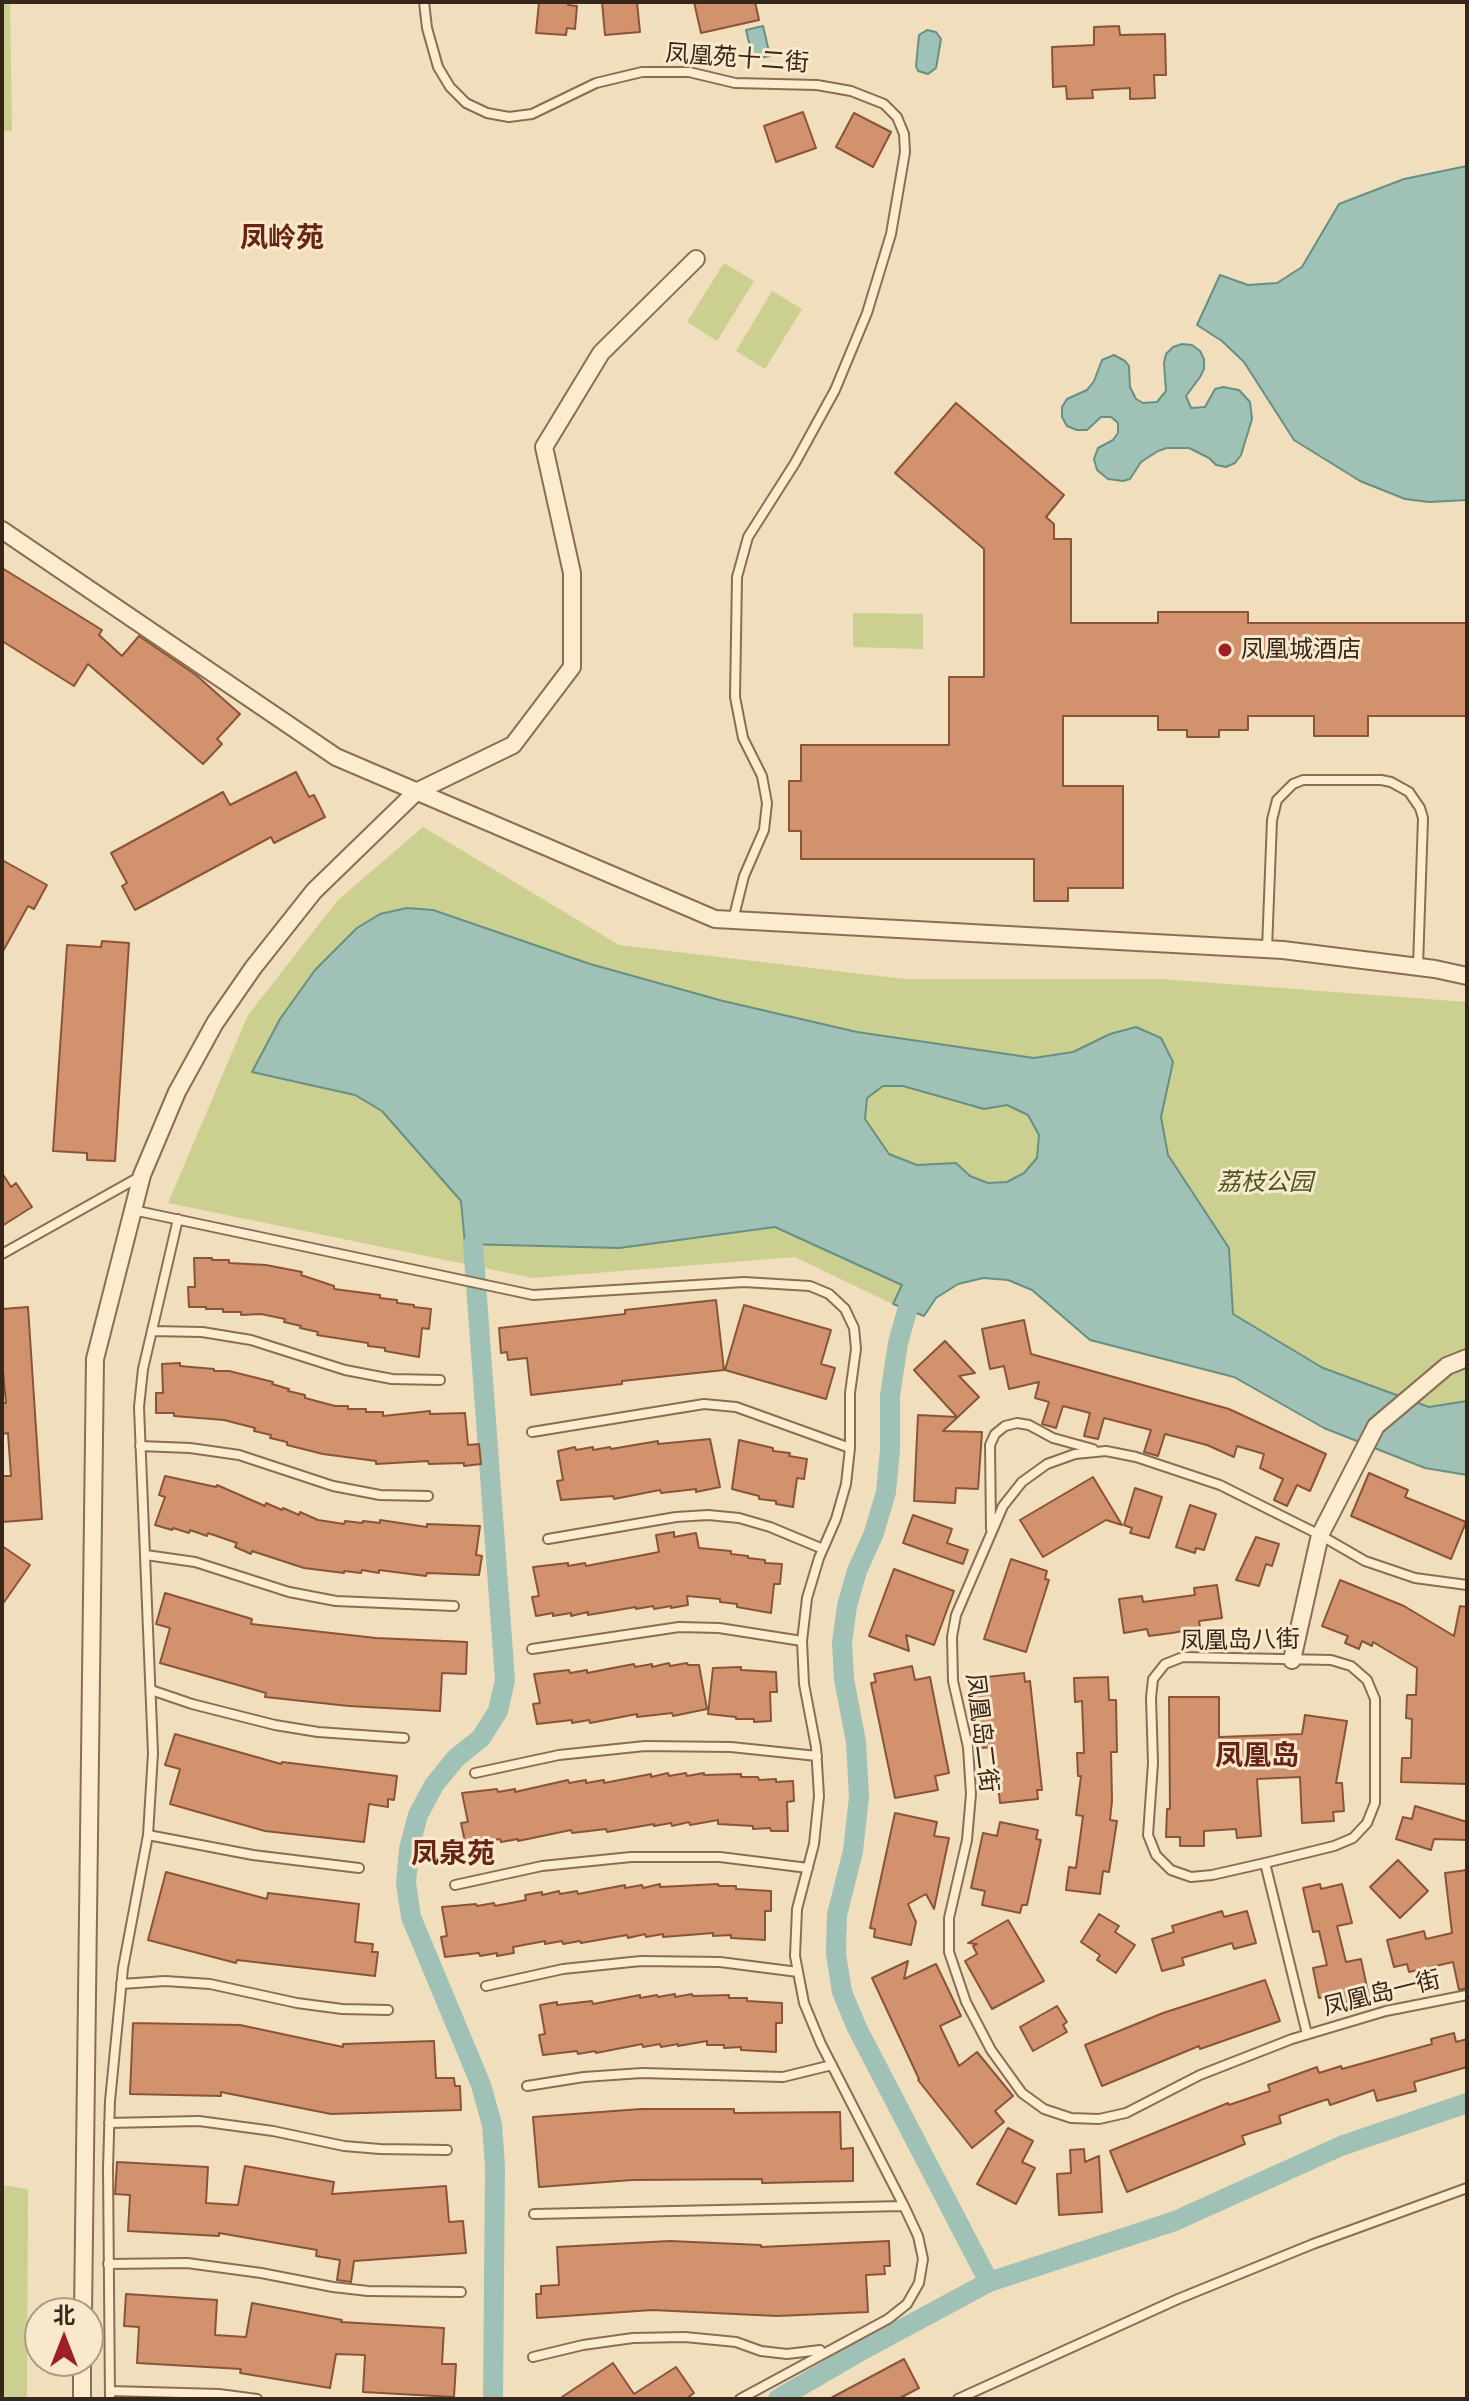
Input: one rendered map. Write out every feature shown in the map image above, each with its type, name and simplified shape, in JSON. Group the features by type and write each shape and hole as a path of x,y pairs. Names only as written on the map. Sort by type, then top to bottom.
{"street":[{"path":"83,2297 95,1359 142,1175 177,1092 198,1052 253,968 314,891 416,792 513,745 572,667 572,573 544,447 601,353 696,259"},
{"path":"2,530 336,757 715,919 1267,949 1467,976"},
{"path":"1292,1660 1320,1535 1376,1426 1447,1366 1467,1358"},
{"path":"82,2377 82,2399"}],"lane":[{"name":"凤凰苑十二街","path":"424,2 427,28 438,67 450,87 466,103 487,113 509,117 532,114 596,83 642,72 689,72 735,83 817,85 851,91 884,104 897,117 904,134 905,152 891,234 867,313 835,390 795,463 757,518 741,556 735,597 735,697 743,738 762,776 767,803 764,830 744,876 733,921"},
{"path":"1267,949 1272,820 1277,800 1293,784 1303,780 1381,780 1409,792 1423,818 1418,967"},
{"path":"2,1254 142,1175"},
{"path":"133,1210 533,1295 744,1282 810,1286 829,1294 845,1309 854,1328 856,1349 850,1393 850,1448 843,1496 807,1598 802,1641 804,1684 817,1756 817,1820 797,1909 795,1956 804,2003 918,2236 923,2259 919,2283 907,2304 888,2319 740,2399"},
{"path":"178,1219 140,1394 153,1753 148,1835 121,1984 109,2123 110,2395 219,2394 257,2399"},
{"path":"152,1331 202,1332 251,1340 345,1370 392,1379 440,1380"},
{"path":"532,1432 704,1404 736,1407 850,1448"},
{"path":"991,1534 990,1445 995,1434 1005,1426 1017,1423 1029,1425 1066,1442 1106,1451"},
{"path":"140,1446 190,1448 239,1455 333,1486 380,1495 428,1496"},
{"name":"凤凰岛二街","path":"1307,2034 1200,2075 1126,2113 1099,2119 1071,2118 1044,2109 1022,2093 991,2050 966,2002 949,1952 949,1918 967,1840 971,1794 968,1747 953,1681 952,1637 956,1615 1003,1506 1022,1482 1047,1464 1075,1454 1106,1451 1136,1457 1220,1485 1320,1535"},
{"path":"548,1539 676,1517 708,1515 739,1518 770,1527 823,1549"},
{"path":"1320,1535 1365,1561 1402,1574 1467,1585"},
{"path":"146,1555 195,1562 289,1592 336,1601 454,1606"},
{"path":"532,1649 679,1627 719,1628 802,1641"},
{"name":"凤凰岛八街","path":"1183,1657 1331,1660 1351,1666 1367,1680 1375,1699 1375,1803 1367,1823 1353,1838 1334,1846 1265,1863 1191,1877 1171,1870 1156,1855 1148,1835 1153,1763 1151,1698 1153,1679 1165,1664 1183,1657"},
{"path":"151,1690 275,1725 318,1732 404,1738"},
{"path":"475,1773 559,1755 645,1746 731,1747 817,1756"},
{"path":"148,1835 253,1855 359,1868"},
{"path":"455,1885 542,1866 631,1857 720,1857 808,1868"},
{"path":"1265,1863 1307,2034"},
{"path":"486,1986 563,1969 641,1961 720,1962 798,1972"},
{"path":"121,1984 165,1981 210,1984 297,2003 342,2009 388,2010"},
{"name":"凤凰岛一街","path":"1307,2034 1386,2011 1467,1995"},
{"path":"527,2086 584,2077 642,2073 783,2077 832,2065"},
{"path":"109,2123 199,2121 273,2131 344,2146 447,2150"},
{"path":"958,2399 1178,2299 1313,2244 1467,2188"},
{"path":"534,2214 904,2206"},
{"path":"108,2264 187,2263 224,2266 368,2291 461,2292"},
{"path":"533,2357 583,2345 633,2338 685,2337 736,2342 761,2351 787,2354 814,2351 839,2343"}],"green space":[{"path":"2,2 10,2 12,131 2,130"},
{"path":"724,263 754,281 717,341 687,322"},
{"path":"772,291 802,309 765,369 736,351"},
{"path":"853,613 923,614 923,649 853,647"},
{"name":"荔枝公园","path":"423,827 619,945 904,979 1161,979 1467,1002 1467,1475 1425,1468 1324,1428 1234,1377 1090,1340 1032,1290 1008,1280 983,1278 958,1284 936,1298 924,1316 907,1311 795,1257 533,1278 168,1203 248,1015 338,900"},
{"path":"2,2185 28,2189 27,2297 24,2297 27,2399 2,2399"}],"water":[{"path":"763,26 770,56 753,59 746,30"},
{"path":"927,30 936,32 941,39 936,68 928,74 918,71 916,66 919,35"},
{"path":"1467,166 1467,500 1429,502 1405,499 1360,481 1294,440 1244,362 1222,341 1197,325 1220,275 1248,285 1277,283 1302,267 1339,204 1404,179"},
{"path":"1182,344 1192,345 1204,359 1204,369 1186,396 1191,408 1205,407 1215,389 1223,387 1239,390 1250,402 1252,419 1241,455 1235,463 1226,467 1216,465 1189,448 1167,448 1141,462 1130,479 1108,479 1097,470 1094,459 1098,448 1113,440 1118,433 1118,423 1111,417 1101,417 1087,430 1077,430 1067,426 1062,417 1062,407 1067,399 1087,390 1102,360 1114,355 1129,366 1130,387 1136,399 1143,403 1157,402 1166,391 1166,354"},
{"path":"407,908 433,910 590,964 723,1001 857,1032 1034,1058 1073,1052 1110,1034 1136,1027 1161,1038 1173,1062 1161,1117 1168,1155 1229,1248 1233,1314 1323,1368 1429,1407 1467,1401 1467,1475 1425,1468 1324,1428 1234,1377 1090,1340 1032,1290 1008,1280 983,1278 958,1284 936,1298 924,1316 893,1304 902,1285 775,1227 619,1248 465,1244 461,1201 382,1111 355,1095 252,1072 280,1019 315,970 357,928 380,914","holes":["883,1086 903,1086 984,1109 1007,1105 1028,1115 1039,1135 1037,1158 1024,1173 1007,1182 988,1183 970,1176 956,1163 917,1165 889,1154 865,1119 867,1098"]}],"building":[{"path":"539,2 569,2 568,5 577,6 575,29 567,28 566,35 536,33"},
{"path":"602,2 637,2 640,32 605,35"},
{"path":"694,2 755,2 759,20 701,33"},
{"path":"1119,26 1120,35 1165,34 1166,75 1154,75 1155,98 1130,99 1130,88 1092,90 1093,98 1067,99 1066,86 1053,87 1052,47 1094,45 1094,27"},
{"path":"803,112 816,148 776,162 764,126"},
{"path":"854,113 891,132 873,167 836,147"},
{"name":"凤凰城酒店","path":"956,403 1064,495 1046,517 1054,524 1054,539 1071,539 1071,623 1158,623 1158,612 1248,612 1248,623 1467,623 1467,716 1368,716 1368,736 1314,736 1314,716 1248,716 1248,730 1219,730 1219,737 1187,737 1187,730 1158,730 1158,716 1063,716 1063,786 1123,786 1123,888 1068,888 1068,901 1034,901 1034,859 801,859 801,831 789,831 789,781 801,781 801,745 949,745 949,677 984,677 984,549 895,473"},
{"path":"2,568 102,630 99,635 122,656 139,636 196,675 240,714 217,739 222,744 203,764 88,664 74,686 2,641"},
{"path":"296,772 309,797 314,795 325,817 274,843 271,837 135,910 122,886 127,883 111,853 223,792 230,805"},
{"path":"2,860 47,885 34,909 28,906 2,953"},
{"path":"102,941 129,943 115,1161 87,1160 87,1153 53,1151 67,945 101,947"},
{"path":"2,1173 11,1187 16,1183 32,1207 2,1226"},
{"path":"194,1258 229,1260 229,1263 266,1265 302,1272 301,1275 334,1286 334,1289 380,1295 380,1298 397,1300 397,1303 431,1309 429,1329 422,1328 419,1357 385,1351 385,1348 368,1346 368,1343 317,1335 318,1332 284,1322 285,1319 189,1307 188,1287 195,1287"},
{"path":"716,1300 724,1370 531,1395 527,1358 508,1360 507,1352 501,1353 499,1328"},
{"path":"744,1305 831,1330 821,1364 835,1368 826,1399 725,1370"},
{"path":"28,1307 42,1519 2,1522 2,1476 11,1476 8,1433 2,1434 2,1403 6,1403 2,1309"},
{"path":"1024,1320 1031,1354 1229,1409 1326,1454 1310,1491 1297,1485 1287,1506 1274,1500 1283,1479 1260,1468 1264,1454 1237,1446 1234,1457 1207,1445 1165,1434 1158,1456 1144,1452 1151,1430 1104,1418 1098,1439 1084,1436 1090,1413 1063,1406 1056,1428 1042,1424 1049,1402 1035,1398 1039,1382 1009,1389 1004,1366 990,1369 982,1329"},
{"path":"945,1341 975,1373 959,1376 979,1397 943,1431 982,1432 978,1489 956,1488 955,1503 914,1501 918,1415 957,1417 914,1370"},
{"path":"180,1363 180,1366 229,1371 273,1382 288,1391 305,1395 305,1398 348,1406 348,1409 383,1412 383,1416 430,1411 430,1414 465,1413 468,1445 479,1444 481,1464 464,1466 464,1463 429,1464 428,1461 376,1464 376,1461 323,1454 287,1445 287,1442 270,1438 271,1435 254,1431 255,1428 224,1420 156,1413 156,1393 163,1393 162,1364"},
{"path":"710,1439 720,1487 696,1492 696,1489 661,1493 660,1490 614,1499 613,1496 561,1500 557,1481 563,1480 558,1451 575,1447 576,1450 593,1447 593,1450 611,1449 658,1441 658,1444"},
{"path":"739,1440 807,1459 804,1479 797,1478 793,1507 732,1489"},
{"path":"1369,1473 1408,1490 1405,1497 1466,1522 1451,1559 1351,1516"},
{"path":"165,1476 217,1485 265,1506 266,1503 318,1520 344,1524 345,1521 380,1523 380,1520 427,1527 427,1524 480,1526 476,1555 482,1556 479,1575 427,1573 426,1576 379,1570 379,1573 362,1570 361,1573 344,1573 304,1568 252,1551 251,1554 235,1547 237,1543 208,1533 207,1536 155,1525 165,1497 159,1495"},
{"path":"1093,1477 1122,1525 1106,1520 1043,1557 1020,1520"},
{"path":"1135,1488 1162,1497 1149,1538 1130,1533 1132,1528 1124,1525"},
{"path":"1190,1505 1216,1514 1204,1550 1196,1548 1195,1553 1176,1547"},
{"path":"913,1515 952,1529 947,1543 968,1550 963,1564 903,1543"},
{"path":"674,1532 674,1537 696,1533 699,1548 731,1551 731,1554 765,1560 765,1563 782,1564 780,1584 774,1584 771,1613 737,1607 737,1604 720,1602 720,1599 687,1596 688,1605 671,1608 636,1607 588,1615 588,1612 571,1616 571,1613 553,1616 553,1613 536,1616 532,1597 539,1596 533,1567 568,1563 568,1566 585,1563 586,1566 659,1552 656,1535"},
{"path":"1256,1537 1279,1544 1272,1566 1266,1564 1259,1586 1236,1580"},
{"path":"2,1546 30,1565 2,1605"},
{"path":"1011,1559 1047,1571 1045,1579 1049,1580 1026,1652 984,1639"},
{"path":"894,1569 954,1591 934,1645 906,1635 909,1651 869,1636"},
{"path":"1340,1580 1404,1606 1454,1636 1460,1606 1467,1607 1467,1784 1401,1782 1402,1758 1411,1758 1412,1719 1406,1718 1407,1695 1416,1695 1417,1668 1373,1642 1372,1646 1362,1641 1359,1649 1345,1643 1348,1636 1322,1626"},
{"path":"1217,1585 1222,1618 1199,1621 1200,1628 1172,1633 1149,1636 1147,1629 1124,1633 1119,1599 1142,1596 1143,1602 1195,1595 1194,1588"},
{"path":"165,1593 252,1619 251,1624 376,1638 467,1642 466,1674 442,1673 440,1711 265,1697 266,1693 160,1663 170,1628 156,1624"},
{"path":"669,1663 670,1666 687,1663 699,1665 707,1709 673,1716 672,1713 637,1717 637,1714 590,1723 589,1720 572,1723 572,1720 537,1724 533,1704 540,1703 534,1674 569,1670 570,1673 587,1670 587,1673 634,1664 635,1667 652,1664 652,1667"},
{"path":"912,1666 915,1680 930,1677 949,1773 935,1776 938,1790 895,1798 871,1683 876,1682 874,1674"},
{"path":"741,1667 741,1670 776,1672 777,1692 770,1692 771,1721 754,1722 754,1719 708,1714 713,1668"},
{"path":"1024,1673 1025,1682 1030,1681 1042,1790 1037,1790 1038,1799 1000,1803 994,1747 979,1748 972,1693 987,1692 986,1677"},
{"path":"1108,1677 1109,1700 1116,1700 1117,1752 1111,1752 1110,1820 1117,1821 1109,1872 1103,1871 1100,1894 1066,1890 1069,1867 1076,1868 1083,1816 1076,1815 1081,1776 1078,1776 1077,1753 1084,1753 1082,1701 1075,1702 1074,1678"},
{"path":"1169,1697 1219,1697 1219,1737 1302,1734 1305,1715 1347,1721 1336,1783 1342,1783 1344,1811 1333,1812 1334,1821 1302,1823 1300,1777 1257,1779 1261,1836 1237,1838 1236,1829 1204,1831 1204,1846 1180,1846 1180,1837 1166,1837 1167,1809 1170,1809"},
{"path":"175,1734 281,1764 397,1776 394,1800 388,1799 388,1807 369,1804 364,1842 265,1831 170,1804 180,1769 165,1765"},
{"path":"668,1773 669,1776 686,1773 687,1776 741,1774 741,1777 758,1777 759,1780 793,1781 794,1801 787,1802 788,1831 718,1824 718,1820 690,1825 689,1822 672,1826 671,1823 654,1824 607,1832 606,1829 572,1833 571,1830 518,1841 501,1842 500,1839 483,1842 482,1839 465,1842 461,1823 468,1822 462,1793 497,1789 498,1792 515,1789 515,1792 568,1780 569,1783 586,1780 586,1783 604,1780 604,1783"},
{"path":"1415,1806 1467,1822 1467,1840 1434,1839 1431,1850 1396,1839 1403,1817 1412,1819"},
{"path":"895,1813 937,1822 934,1836 949,1838 934,1909 926,1894 908,1904 916,1922 911,1945 874,1937 875,1929 870,1928"},
{"path":"1000,1822 1038,1830 1036,1839 1041,1840 1027,1905 1022,1905 1020,1913 982,1905 985,1891 971,1888 983,1833 997,1836"},
{"path":"1398,1860 1428,1891 1400,1918 1370,1887"},
{"path":"1467,1870 1467,1988 1459,1990 1453,1962 1409,1972 1407,1964 1394,1967 1387,1940 1424,1931 1426,1939 1452,1933 1445,1873"},
{"path":"166,1872 267,1899 268,1893 359,1904 355,1942 373,1944 372,1952 378,1952 375,1976 237,1960 236,1963 148,1940"},
{"path":"660,1884 660,1887 718,1884 736,1886 736,1889 771,1891 771,1911 765,1911 765,1940 713,1936 713,1933 663,1937 663,1934 646,1937 645,1934 581,1943 563,1944 562,1941 545,1944 545,1941 513,1947 514,1953 497,1956 497,1953 480,1956 479,1953 445,1957 441,1937 447,1936 442,1907 494,1903 495,1906 526,1900 525,1895 542,1892 542,1895 559,1891 560,1894 577,1891 578,1894 625,1885 625,1888 642,1885 643,1888"},
{"path":"1320,1884 1321,1889 1342,1884 1352,1923 1337,1926 1346,1962 1361,1959 1369,1997 1345,2002 1343,1993 1319,1998 1313,1968 1327,1965 1319,1931 1313,1932 1303,1888"},
{"path":"1222,1911 1224,1917 1247,1911 1256,1943 1234,1949 1232,1943 1182,1958 1184,1965 1162,1971 1152,1939 1174,1932 1172,1926"},
{"path":"1099,1914 1119,1926 1115,1932 1135,1945 1116,1973 1097,1960 1100,1955 1081,1942"},
{"path":"1008,1920 1044,1981 992,2009 965,1961 977,1954 973,1946 977,1944 968,1943"},
{"path":"908,1961 904,1979 936,1964 961,2016 940,2026 959,2066 977,2052 1013,2096 995,2111 1004,2122 972,2148 918,2080 872,1978"},
{"path":"1265,1980 1280,2021 1200,2049 1199,2046 1102,2086 1085,2045 1163,2013"},
{"path":"675,1994 675,1997 729,1995 729,1998 747,1998 747,2001 782,2003 782,2023 776,2023 776,2052 724,2048 724,2045 707,2045 707,2041 661,2047 660,2044 643,2047 642,2044 596,2053 578,2054 577,2051 543,2055 539,2035 545,2034 540,2005 592,2001 593,2004 640,1995 640,1998"},
{"path":"1057,2006 1067,2022 1063,2025 1067,2032 1033,2051 1020,2027"},
{"path":"133,2023 240,2025 343,2047 343,2044 434,2041 436,2078 454,2078 455,2086 460,2086 461,2110 331,2114 221,2092 221,2096 130,2094"},
{"path":"1454,2033 1456,2042 1467,2039 1467,2067 1414,2082 1416,2091 1377,2101 1374,2090 1330,2105 1328,2099 1279,2116 1281,2123 1242,2136 1245,2144 1127,2192 1110,2151 1228,2103 1270,2091 1268,2085 1317,2067 1319,2073 1341,2066 1342,2069 1432,2044 1431,2039"},
{"path":"641,2109 734,2109 734,2113 840,2112 841,2149 853,2148 853,2181 762,2183 762,2179 632,2180 539,2187 533,2117"},
{"path":"1008,2128 1033,2141 1022,2162 1035,2168 1016,2204 977,2184"},
{"path":"1084,2149 1085,2162 1099,2156 1102,2212 1059,2215 1057,2174 1071,2173 1070,2150"},
{"path":"117,2162 208,2167 206,2203 238,2205 245,2166 334,2182 332,2194 446,2186 449,2222 463,2221 466,2253 354,2261 351,2282 337,2280 340,2260 316,2256 317,2250 219,2233 219,2236 128,2231 130,2195 115,2194"},
{"path":"670,2241 761,2247 889,2241 890,2266 884,2266 885,2274 866,2275 868,2312 777,2316 652,2310 537,2318 536,2294 541,2294 541,2286 559,2285 557,2247"},
{"path":"126,2294 217,2300 215,2335 246,2337 252,2303 341,2322 444,2328 442,2364 456,2364 454,2397 363,2392 365,2355 336,2354 330,2388 240,2373 241,2369 137,2363 139,2327 124,2326"},
{"path":"904,2359 919,2388 898,2399 829,2399"},
{"path":"613,2363 634,2394 676,2367 694,2393 686,2399 559,2399"}],"waterway":[{"path":"473,1244 505,1680 498,1711 481,1738 456,1758 434,1785 418,1815 409,1849 406,1883 411,1917 481,2085 492,2125 495,2166 493,2399"},
{"path":"907,1311 898,1343 890,1396 886,1492 874,1533 857,1571 847,1606 842,1643 844,1679 856,1742 859,1797 853,1851 837,1915 836,1954 842,1992 857,2028 989,2282"},
{"path":"778,2399 989,2282 1175,2221 1341,2146 1467,2103"}],"place":[{"name":"凤凰城酒店","path":"1225,650"}],"district":[{"name":"凤岭苑","path":"282,239"},
{"name":"凤凰岛","path":"1257,1757"},
{"name":"凤泉苑","path":"453,1855"}]}
